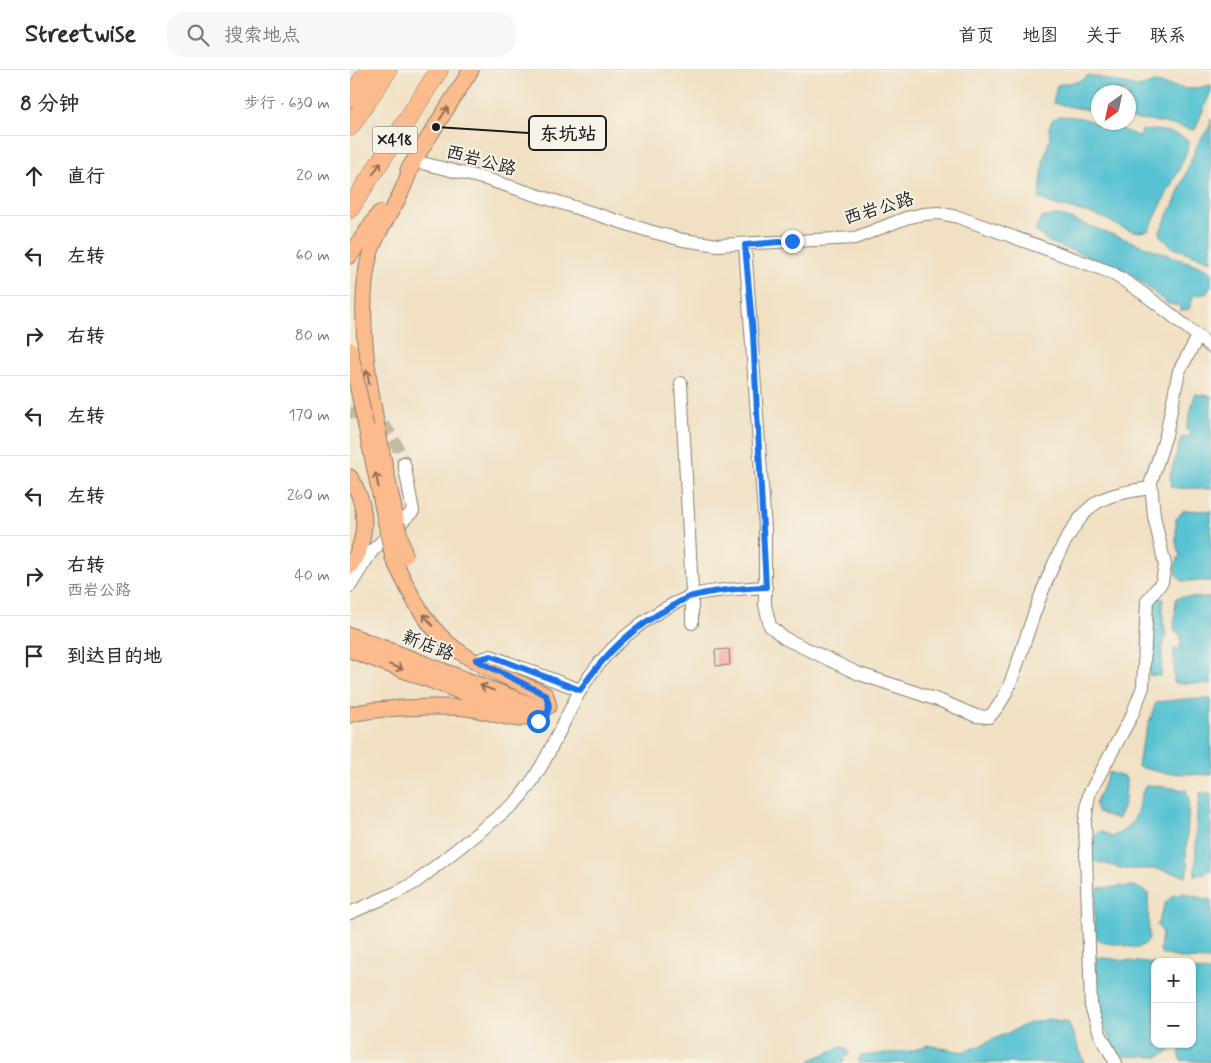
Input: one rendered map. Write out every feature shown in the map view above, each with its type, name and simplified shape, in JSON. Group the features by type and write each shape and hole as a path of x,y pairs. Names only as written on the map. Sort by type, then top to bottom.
{"highway":[{"path":"350,98 369,70"},
{"name":"X418","path":"350,127 388,70"},
{"name":"X418","path":"350,209 438,70"}],"main road":[{"name":"X418","path":"350,256 414,161 471,70"},
{"path":"392,526 364,358 361,304 369,256 378,230 396,202 414,161"},
{"path":"350,350 366,427 409,591 427,620 447,643 476,660 546,695 549,706"},
{"path":"350,476 360,492 365,518 364,536 350,566"},
{"name":"新店路","path":"350,635 542,710 549,706"},
{"name":"新店路","path":"350,650 538,721"},
{"path":"350,715 424,707 468,708 499,717 538,721"}],"street":[{"name":"西岩公路","path":"414,161 486,179 683,240 718,245 854,238 906,218 939,213 958,217 1110,272 1130,284 1211,347"},
{"path":"745,245 753,334 766,587 765,605 770,626 784,638 857,673 941,701 976,716 989,717 999,706 1008,689 1036,606 1064,544 1091,507 1100,500 1151,488"},
{"path":"1116,1063 1100,1034 1091,1006 1085,823 1089,794 1132,715 1142,687 1147,601 1162,582 1166,565 1154,516 1151,482 1166,435 1179,372 1198,337"},
{"path":"681,382 692,623"},
{"path":"350,586 372,551 413,511 404,463"},
{"path":"350,913 416,882 515,803 527,790 580,690 619,642 642,623 692,596 766,587"},
{"path":"476,660 491,656 580,690"},
{"path":"538,721 546,718 549,706"}],"water":[{"path":"1089,75 1129,85 1091,85 1091,111 1053,103 1057,85 1079,81"},
{"path":"1155,83 1187,89 1211,86 1211,91 1195,130 1159,122 1136,120 1136,87"},
{"path":"1059,116 1077,117 1091,121 1091,130 1123,130 1140,137 1141,131 1154,130 1179,135 1190,142 1183,161 1149,230 1143,232 1129,230 1098,216 1053,204 1039,198 1044,159 1050,138 1049,128 1052,120"},
{"path":"1211,119 1211,261 1174,248 1161,237 1160,231 1175,201 1197,145 1210,126"},
{"path":"1059,215 1207,269 1211,273 1211,286 1206,294 1194,295 1189,309 1181,311 1180,306 1168,304 1127,271 1049,242 1035,231 1041,218"},
{"path":"1195,394 1211,396 1211,489 1172,487 1170,476 1181,438 1189,437 1190,431 1186,430"},
{"path":"1184,510 1211,511 1211,581 1182,581 1177,575 1175,566 1180,556 1176,543 1176,519"},
{"path":"1156,597 1163,599 1163,620 1166,634 1162,652 1161,676 1149,675 1152,642 1151,618"},
{"path":"1182,597 1211,598 1211,684 1174,683 1174,649 1180,649 1181,635 1174,631 1176,599"},
{"path":"1211,699 1211,775 1164,773 1138,767 1141,747 1156,702"},
{"path":"1109,772 1126,778 1124,805 1117,819 1097,812 1095,804"},
{"path":"1145,786 1186,790 1189,800 1186,859 1188,866 1186,876 1157,869 1124,869 1091,860 1091,843 1094,837 1101,831 1112,837 1128,827 1136,816"},
{"path":"1200,793 1211,793 1211,870 1195,876 1197,813"},
{"path":"1134,886 1148,893 1149,939 1144,945 1136,947 1100,941 1094,935 1095,895 1099,888"},
{"path":"1182,893 1211,900 1211,960 1180,958 1162,954 1160,950 1162,931 1157,925 1165,903 1173,895 1178,896"},
{"path":"1095,957 1151,964 1151,1048 1170,1048 1169,1052 1158,1057 1119,1056 1099,1016 1094,985 1100,981 1095,974"},
{"path":"1196,970 1211,972 1211,1062 1180,1060 1179,1048 1196,1048"},
{"path":"1048,1019 1068,1022 1085,1063 858,1063 860,1056 912,1051 928,1045 962,1052 1027,1024"},
{"path":"841,1047 846,1048 849,1054 844,1058 843,1063 811,1063 811,1060"}],"building":[{"path":"729,649 730,665 716,666 715,650"}],"tunnel":[{"path":"350,412 372,419 386,428 391,434 404,463"}],"place":[{"name":"东坑站","path":"436,127"}],"route":[{"path":"538,721 546,718 549,706 546,695 484,666 476,660 491,656 580,690 619,642 642,623 662,611 692,596 766,587 753,334 745,245 792,241"}]}
